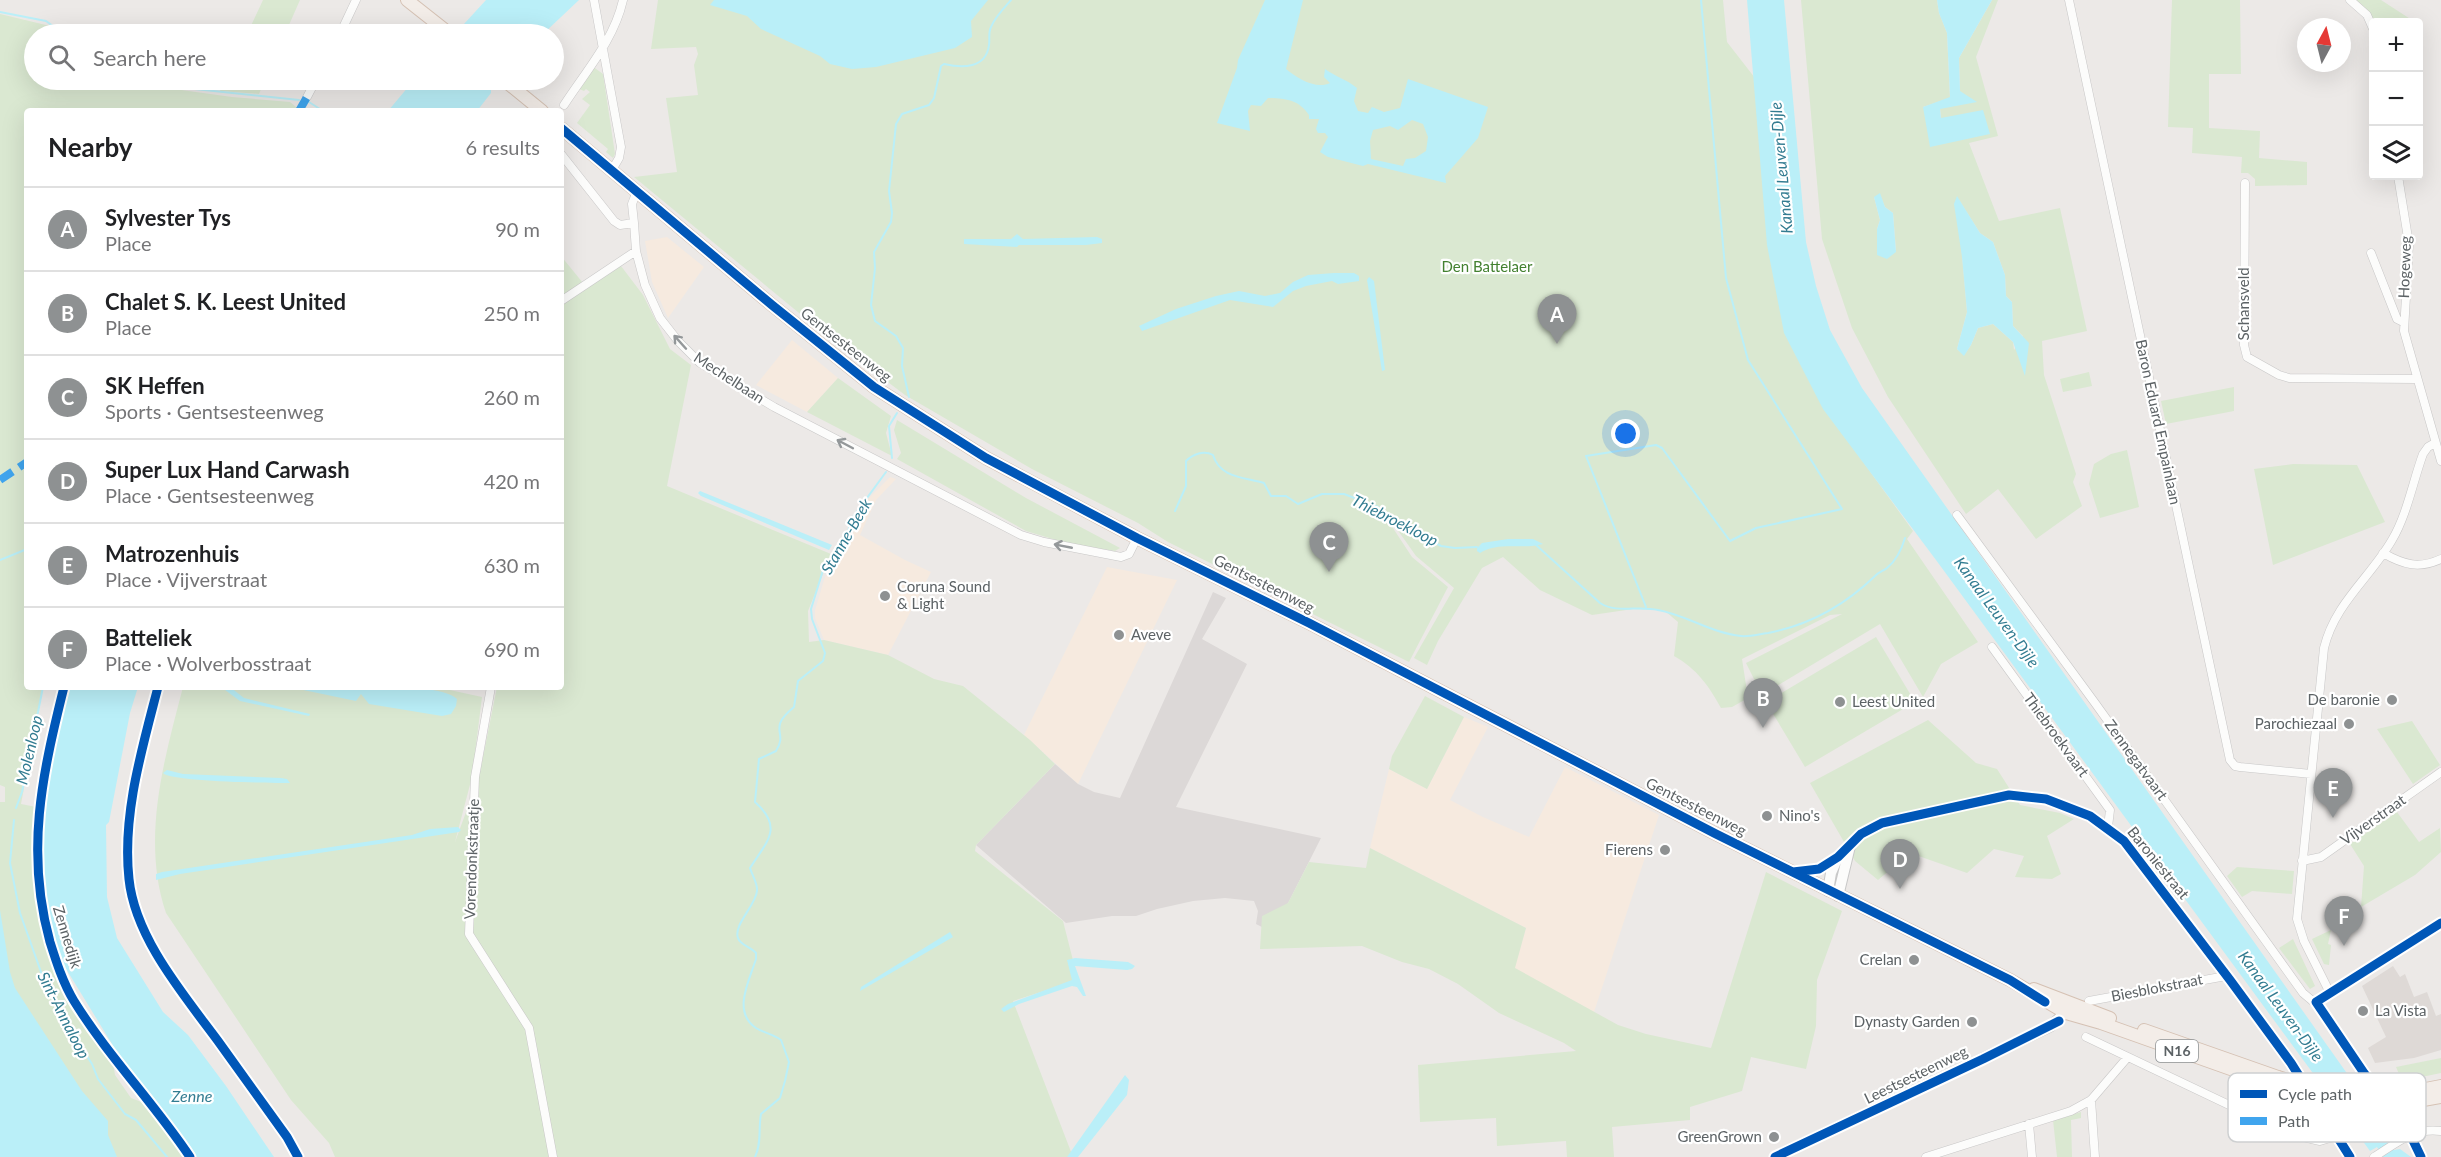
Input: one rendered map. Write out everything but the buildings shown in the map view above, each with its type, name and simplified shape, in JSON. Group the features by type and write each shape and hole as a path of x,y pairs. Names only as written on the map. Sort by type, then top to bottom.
{"main road":[{"path":"407,0 437,24"},
{"path":"517,90 538,108"},
{"name":"Gentsesteenweg","path":"564,131 874,387 986,458 1137,538 1319,628 1833,893 2010,980 2101,1023 2242,1073"},
{"name":"Baroniestraat","path":"1833,893 1831,873 1838,857 1861,834 1882,823 2009,795 2062,803 2108,827 2124,841 2297,1073"},
{"path":"1833,893 1850,846"},
{"path":"1792,872 1819,869 1838,857"},
{"name":"Gentsesteenweg","path":"2070,1009 2266,1073"},
{"name":"Leestsesteenweg","path":"1776,1157 2051,1026 2070,1009"},
{"name":"Gentsesteenweg","path":"2426,1092 2441,1086"},
{"name":"Gentsesteenweg","path":"2426,1097 2441,1097"},
{"name":"Baroniestraat","path":"2341,1142 2350,1157"}],"street":[{"path":"345,24 356,0"},
{"path":"594,0 621,147 621,154 612,171"},
{"path":"564,105 603,48 617,23 623,0"},
{"name":"Baron Eduard Empainlaan","path":"2069,0 2230,760 2235,766 2240,767 2311,774"},
{"path":"2350,0 2367,15 2369,20"},
{"path":"307,97 311,90"},
{"path":"564,158 614,221 620,225 634,224"},
{"name":"Hogeweg","path":"2399,180 2409,244 2403,322 2441,461"},
{"name":"Schansveld","path":"2245,183 2244,345 2247,357 2289,378 2417,379"},
{"name":"Mechelbaan","path":"637,191 632,204 636,251 645,285 660,318 678,341 700,363 774,407 1021,535 1044,542 1121,557 1129,554 1137,538"},
{"path":"564,299 636,251"},
{"name":"Hogeweg","path":"2371,254 2397,319 2403,322"},
{"path":"2330,993 2304,941 2297,919 2327,635 2340,609 2394,537 2423,454 2435,443"},
{"name":"Zennegatvaart","path":"1957,515 2303,993 2311,1001 2316,1002 2364,1073"},
{"path":"2383,554 2408,565 2420,566 2441,559"},
{"name":"Thiebroekvaart","path":"1992,647 2110,810 2108,827"},
{"name":"Vorendonkstraatje","path":"490,690 475,777 470,934 529,1028 553,1157"},
{"name":"Vijverstraat","path":"2302,861 2321,856 2441,772"},
{"path":"2316,1002 2441,923"},
{"name":"Biesblokstraat","path":"2089,1001 2226,976"},
{"path":"2086,1037 2228,1105"},
{"path":"1926,1157 2071,1111 2091,1100 2127,1058"},
{"path":"2091,1100 2095,1157"},
{"path":"2029,1124 2032,1157"},
{"path":"2426,1130 2441,1131"},
{"path":"2377,1155 2397,1142"},
{"name":"Zennegatvaart","path":"2410,1142 2421,1157"}],"shaded area":[{"path":"667,237 704,267 668,318 652,282 645,241"},
{"path":"792,340 838,378 807,412 756,385"},
{"path":"890,477 896,479 876,500 860,535 931,572 888,655 824,640 815,618 815,610 825,577 848,545 867,500"},
{"path":"1107,567 1177,580 1078,784 1024,735"},
{"path":"1213,592 1226,598 1202,639 1247,664 1176,807 1321,838 1275,929 1256,924 1258,911 1254,901 1225,898 1193,901 1136,916 1112,916 1066,923 976,845 1055,764 1078,784 1094,792 1120,798"},
{"path":"1464,717 1488,727 1450,800 1483,817 1529,837 1565,767 1659,815 1594,1012 1514,968 1526,928 1370,848 1389,769 1427,789"},
{"path":"2393,966 2400,977 2405,974 2414,997 2427,992 2436,1016 2441,1014 2441,1050 2414,1058 2375,1063 2368,1048 2386,1037 2362,986"}],"green space":[{"path":"263,0 300,0 289,24 252,24"},
{"name":"Den Battelaer","path":"658,0 1723,0 1727,42 1755,78 1825,409 1913,531 1907,539 1978,642 1941,664 1923,697 1880,624 1762,695 1746,663 1842,614 1830,615 1742,659 1748,698 1732,707 1721,708 1702,679 1674,656 1678,622 1665,611 1633,609 1592,615 1540,590 1503,557 1482,568 1438,641 1427,665 1414,658 1454,588 1416,556 1392,522 1387,519 1412,557 1448,587 1409,662 1168,542 1138,523 1032,469 905,395 827,336 634,177 677,172 666,98 698,95 694,65 698,54 696,47 651,49"},
{"path":"1801,0 1937,0 1939,13 1947,33 1950,98 1923,107 1941,118 1940,108 1960,91 1959,58 1992,0 1998,0 1976,57 1998,136 1969,143 1999,221 2060,208 2087,331 2042,341 2044,375 2076,474 2073,482 2082,506 2036,539 1998,489 1966,514 1888,397 1852,328 1822,239","holes":["1874,197 1882,200 1885,207 1893,213 1896,251 1877,229 1880,220","1957,197 1980,233 1993,242 2005,275 2006,296 2012,302 2013,326 2023,336 2014,350 2013,342 1993,324 1978,328 1964,355 1957,349 1967,312"]},
{"path":"2172,0 2240,0 2241,74 2209,74 2209,128 2260,131 2259,158 2307,162 2307,185 2255,186 2255,179 2248,173 2241,173 2242,157 2192,153 2193,128 2168,127"},
{"path":"2355,0 2381,0 2409,18 2371,18"},
{"path":"0,14 42,24 24,24 24,90 181,90 290,102 297,108 24,108 24,690 42,690 21,804 36,807 32,859 37,906 61,983 73,1006 113,1063 115,1075 131,1098 144,1103 185,1157 0,1157 0,802 5,802 5,787 0,785"},
{"path":"592,66 603,74 615,154 613,158 606,152 608,149 577,123 590,105 582,99 590,92 577,88"},
{"path":"220,90 261,90 259,94"},
{"path":"564,260 583,283 621,266 643,295 670,349 691,365 667,486 831,554 808,611 809,642 824,640 888,655 934,679 963,686 1030,740 1055,764 976,845 975,851 1063,921 1078,980 1013,1001 1073,1157 335,1157 329,1143 291,1100 166,913 155,857 155,828 163,771 182,690 450,690 482,697 472,777 455,842 479,777 496,690 564,690"},
{"path":"2089,372 2092,386 2063,392 2060,379"},
{"path":"838,378 891,416 886,433 892,456 807,412"},
{"path":"2234,387 2234,411 2166,424 2161,401"},
{"path":"897,420 1026,498 1120,548 1115,551 1066,543 1026,531 897,459 901,453 894,430"},
{"path":"2127,450 2139,507 2100,518 2089,484 2094,464 2111,454"},
{"path":"2293,464 2357,465 2385,522 2273,565 2254,469"},
{"name":"Leest United","path":"1876,637 1915,702 1805,767 1766,702"},
{"path":"1425,696 1464,717 1427,789 1389,769 1392,756"},
{"path":"1928,720 1976,763 1997,769 2020,805 2060,813 2074,819 2047,836 2061,874 2052,879 2015,877 2024,856 1994,849 1967,873 1910,853 1878,880 1855,861 1810,783"},
{"path":"2412,721 2440,765 2413,784 2377,729"},
{"path":"2397,812 2419,842 2440,828 2441,852 2415,875 2361,907 2364,866 2350,844"},
{"path":"1370,848 1526,928 1515,968 1618,1025 1646,1034 1711,1048 1766,872 1842,911 1817,980 1816,1026 1806,1069 1751,1057 1742,1091 1690,1107 1690,1120 1612,1127 1614,1157 1567,1157 1566,1141 1497,1146 1496,1118 1420,1122 1418,1065 1576,1051 1564,1043 1499,1013 1458,984 1429,969 1402,962 1362,946 1260,949 1262,916 1288,903 1309,862 1366,868"},
{"path":"2237,867 2294,871 2292,894 2252,891 2242,897 2227,876"},
{"path":"2331,930 2328,944 2331,945 2329,965 2324,964 2312,939"},
{"path":"2293,939 2315,986 2310,989 2279,948"},
{"path":"2441,1058 2441,1073 2426,1076 2426,1073 2399,1073 2396,1067"},
{"path":"2081,1112 2081,1118 2071,1120 2072,1157 2057,1157 2053,1120"}],"water":[{"path":"486,0 579,0 554,24 464,24"},
{"path":"714,0 988,0 971,21 972,37 955,48 876,67 852,69 830,64 820,56 761,29 747,16 710,5"},
{"path":"1265,0 1303,0 1286,69 1301,79 1319,85 1330,83 1324,77 1325,69 1357,88 1354,101 1358,111 1368,113 1372,107 1384,112 1400,108 1408,79 1488,107 1478,138 1445,176 1446,183 1328,157 1320,152 1328,137 1325,133 1318,133 1316,129 1319,119 1309,119 1305,110 1291,101 1268,98 1261,106 1251,105 1248,111 1250,131 1217,123 1238,60","holes":["1412,120 1423,124 1428,137 1426,151 1415,158 1406,159 1403,166 1371,159 1370,141 1373,130 1390,126 1398,130"]},
{"name":"Kanaal Leuven-Dijle","path":"1747,0 1784,0 1806,242 1816,286 1830,330 1862,388 2347,1073 2313,1073 1823,409 1784,333 1767,245"},
{"path":"1937,0 1992,0 1959,58 1960,91 1977,102 1940,109 1941,118 1983,110 1990,134 1930,147 1923,107 1950,97 1947,33 1939,13"},
{"path":"406,90 491,90 479,108 391,108"},
{"path":"1880,193 1885,207 1893,213 1896,252 1887,259 1877,255 1877,229 1880,220 1874,197"},
{"path":"1957,196 1980,233 1993,242 2005,275 2006,296 2012,302 2013,326 2029,343 2025,376 2013,342 1993,324 1978,328 1964,356 1957,349 1967,312 1954,204"},
{"path":"1017,234 1023,239 1097,237 1102,239 1102,243 1019,245 1017,247 964,244 964,239 1011,239"},
{"path":"1354,273 1359,276 1359,281 1338,284 1332,281 1306,286 1293,291 1273,307 1230,300 1142,331 1139,326 1176,309 1216,296 1239,291 1265,296 1280,293 1293,282 1308,275"},
{"path":"1369,277 1374,281 1385,370 1382,371 1367,280"},
{"path":"700,491 832,545 829,550 701,496 698,493"},
{"path":"1508,539 1533,539 1543,544 1495,547 1480,553 1477,551 1482,543"},
{"name":"Zenne","path":"68,690 137,690 130,713 109,822 106,825 107,897 117,938 163,1012 188,1035 274,1157 194,1157 120,1057 60,959 55,943 45,897 40,857 45,796"},
{"path":"225,690 234,690 244,698 310,714 309,716 240,701"},
{"path":"303,690 432,690 446,693 457,699 451,714 442,716 369,704 361,694 356,701"},
{"path":"167,770 183,774 281,778 287,779 290,783 184,778 163,773"},
{"path":"458,827 461,830 459,832 180,874 156,880 156,874 162,872 412,835 430,829"},
{"path":"0,910 10,972 15,988 82,1091 108,1121 108,1135 117,1157 0,1157"},
{"path":"950,932 953,937 860,991 861,987"},
{"path":"1075,958 1128,962 1135,966 1127,970 1075,966 1086,996 1083,996 1077,987 1072,986 1019,1004 1004,1012 1001,1009 1008,1004 1072,980 1067,960"},
{"path":"1125,1075 1129,1080 1127,1095 1078,1157 1067,1157"},
{"path":"2363,1142 2388,1142 2394,1150 2400,1149 2411,1157 2383,1157 2377,1147 2370,1151"}],"waterway":[{"name":"Stanne-Beek","path":"909,397 902,366 903,348 896,336 875,321 871,305 875,268 874,252 891,222 889,191 896,124 902,114 929,105 934,98 941,66 944,64 972,65 983,59 987,53 993,23 1011,0"},
{"path":"1646,607 1586,456 1656,445 1662,448 1730,541 1756,528 1842,509 1748,360 1726,278 1701,0"},
{"path":"0,12 46,21 50,24"},
{"path":"204,90 299,100"},
{"path":"309,102 318,108"},
{"name":"Stanne-Beek","path":"892,458 889,426 897,413"},
{"name":"Thiebroekloop","path":"1175,511 1186,486 1186,461 1192,456 1206,453 1213,455 1216,463 1227,472 1240,478 1264,483 1271,496 1286,496 1298,504 1322,494 1344,494 1378,507 1394,520 1441,546 1477,547"},
{"name":"Stanne-Beek","path":"755,1157 761,1114 780,1098 789,1062 781,1040 756,1028 745,1014 744,1005 744,996 756,953 741,942 737,933 756,897 756,882 750,868 767,842 771,827 764,811 755,802 759,759 776,751 780,739 779,726 794,707 798,681 823,661 825,653 812,619 811,609 824,567 843,545 853,517 886,472"},
{"name":"Thiebroekloop","path":"1536,545 1600,603 1607,606 1668,612 1719,631 1751,636 1798,625 1839,605 1890,565 1905,538"},
{"path":"0,560 24,550"},
{"name":"Molenloop","path":"16,808 22,792 42,690"},
{"name":"Sint-Annaloop","path":"14,820 10,863 20,913 46,986 57,1009 92,1064 98,1079 125,1114 136,1120 167,1157"}],"marked path":[{"path":"301,108 307,97"},
{"path":"0,480 24,464"}],"cycle path":[{"path":"564,131 772,305 874,387 986,458 1137,538 1309,623 1716,834 2010,980 2045,1002"},
{"name":"Zennedijk","path":"63,690 49,751 39,814 39,877 50,942 63,979 87,1021 190,1157"},
{"path":"157,690 135,782 128,831 129,879 133,901 141,923 163,965 287,1137 298,1157"},
{"path":"1793,872 1819,869 1838,857 1861,834 1882,823 2009,795 2046,799 2090,816 2124,841 2297,1073"},
{"path":"2364,1073 2316,1002 2441,923"},
{"path":"1775,1157 2059,1021"},
{"path":"2341,1142 2350,1157"},
{"path":"2414,1142 2421,1157"}],"place":[{"name":"Sylvester Tys","path":"1557,344"},
{"name":"SK Heffen","path":"1329,572"},
{"name":"Coruna Sound & Light","path":"885,596"},
{"name":"Aveve","path":"1119,635"},
{"name":"De baronie","path":"2392,700"},
{"name":"Leest United","path":"1840,702"},
{"name":"Parochiezaal","path":"2349,724"},
{"name":"Chalet S. K. Leest United","path":"1763,728"},
{"name":"Nino's","path":"1767,816"},
{"name":"Matrozenhuis","path":"2333,818"},
{"name":"Fierens","path":"1665,850"},
{"name":"Super Lux Hand Carwash","path":"1900,889"},
{"name":"Batteliek","path":"2344,946"},
{"name":"Crelan","path":"1914,960"},
{"name":"La Vista","path":"2363,1011"},
{"name":"Dynasty Garden","path":"1972,1022"},
{"name":"GreenGrown","path":"1774,1137"}]}
